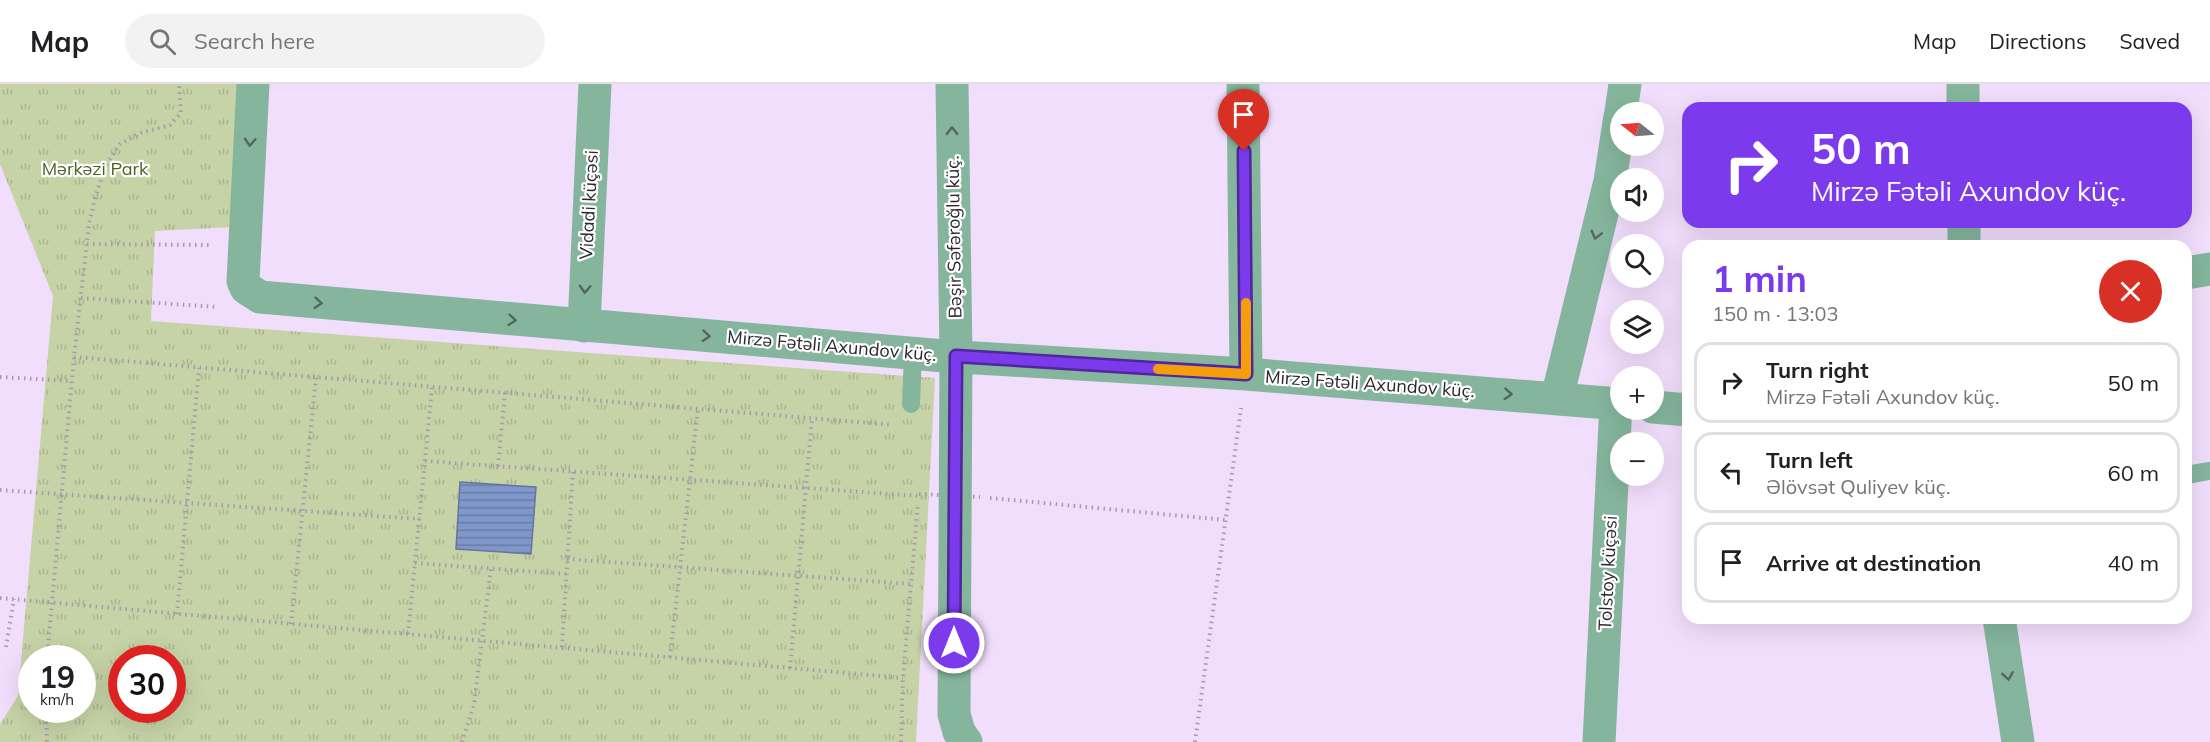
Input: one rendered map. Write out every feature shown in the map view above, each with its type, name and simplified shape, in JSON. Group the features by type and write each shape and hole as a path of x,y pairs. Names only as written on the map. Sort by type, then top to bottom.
{"street":[{"name":"Mirzə Fətəli Axundov küç.","path":"253,84 243,281 246,288 260,297 913,353 1246,374 1610,403"},
{"name":"Vidadi küçəsi","path":"584,326 595,84"},
{"name":"Bəşir Səfəroğlu küç.","path":"952,84 960,728"},
{"path":"1243,84 1246,374"},
{"path":"1622,102 1625,84"},
{"path":"1963,84 1963,102"},
{"path":"1557,398 1610,181 1614,156"},
{"path":"2192,272 2210,269"},
{"path":"1664,408 1682,409"},
{"name":"Tolstoy küçəsi","path":"1599,742 1617,420"},
{"path":"2000,624 2018,742"}],"lane":[{"path":"911,404 913,353"},
{"path":"2192,474 2210,471"}],"path":[{"path":"48,645 74,357 91,213 106,165 120,144 141,133 170,126 181,113 179,84"},
{"path":"87,244 216,246"},
{"path":"81,298 226,307"},
{"path":"74,357 900,425"},
{"path":"177,614 199,368"},
{"path":"1196,742 1246,374"},
{"path":"0,377 72,381"},
{"path":"291,624 316,378"},
{"path":"408,634 432,388"},
{"path":"498,466 505,393"},
{"path":"670,657 698,409"},
{"path":"790,668 804,486 812,418"},
{"path":"424,461 980,497 1226,519"},
{"path":"562,648 573,471"},
{"path":"0,490 420,519"},
{"path":"901,742 903,678 919,494"},
{"path":"567,559 911,584"},
{"path":"415,563 567,574"},
{"path":"462,742 474,705 491,568"},
{"path":"0,598 903,678"},
{"path":"6,647 14,599"},
{"path":"46,723 47,742"}],"green space":[{"name":"Mərkəzi Park","path":"0,84 243,84 234,227 155,231 151,321 935,378 916,742 0,742 0,724 18,696 18,723 96,723 96,645 22,645 53,296 0,164"}],"water":[{"path":"460,482 536,487 531,554 456,549"}],"slow traffic":[{"path":"1158,369 1246,374 1246,303"}],"route":[{"path":"954,643 956,356 1246,374 1244,151"}]}
